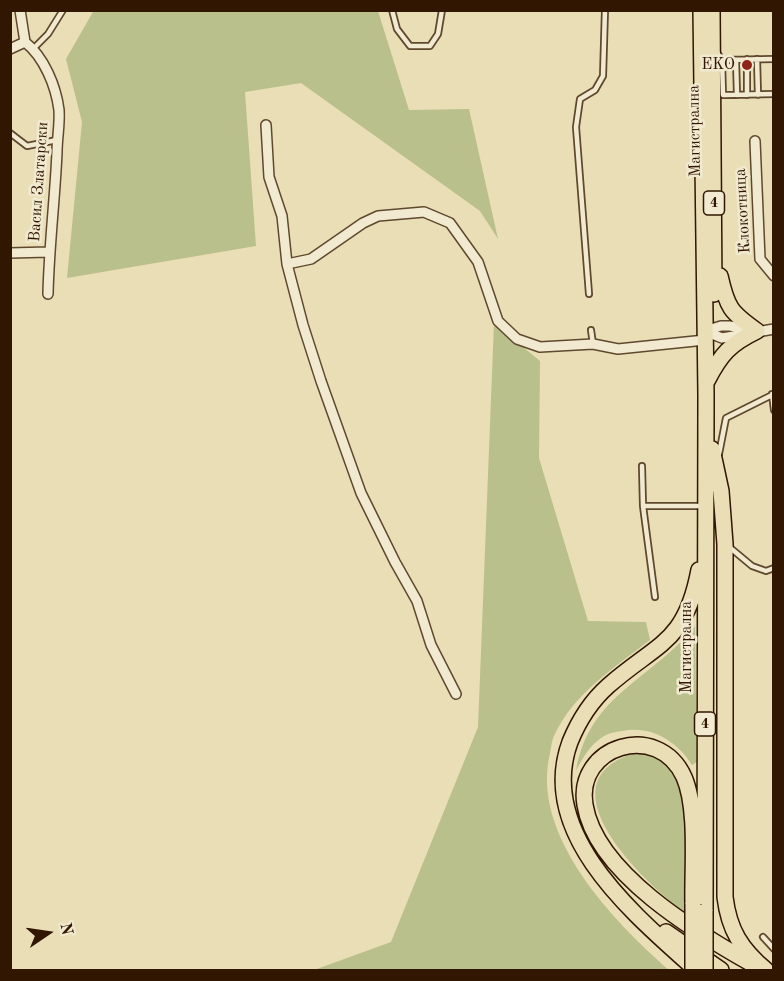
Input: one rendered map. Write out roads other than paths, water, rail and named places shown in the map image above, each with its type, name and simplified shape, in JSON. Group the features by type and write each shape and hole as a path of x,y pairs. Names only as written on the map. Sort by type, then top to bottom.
{"main road":[{"name":"Магистрална","path":"701,10 708,331 699,908 705,970"},
{"name":"Магистрална","path":"708,331 715,252 712,10"},
{"path":"707,388 720,357 729,347 756,331 735,316 731,309 726,299 715,252"},
{"path":"706,422 722,491 725,544 725,897 727,917 750,957 766,970"},
{"path":"694,970 628,907 603,879 575,831 567,809 564,791 566,754 576,727 591,703 608,686 666,642 680,627 690,608 705,537"},
{"path":"694,970 699,908 688,790 684,776 670,757 653,747 631,744 611,751 597,763 591,772 585,792 584,802 588,818 603,846 633,881 672,915 723,947 766,970"},
{"path":"628,907 721,970"}],"street":[{"path":"10,49 25,42 20,10"},
{"name":"Васил Златарски","path":"25,42 33,49 49,74 59,110 48,252 48,294"},
{"path":"266,125 269,177 282,216 287,264 321,381 361,493 417,601 431,645 456,694"},
{"name":"Клокотница","path":"755,141 760,259 774,276"},
{"path":"287,264 311,259 363,223 378,216 424,213 450,223 478,262 498,321 517,339 540,347 593,344 618,350 730,326 756,331 774,329"},
{"path":"10,253 48,252"}],"lane":[{"path":"33,49 48,34 63,10"},
{"path":"392,10 397,29 410,46 430,46 438,34 442,10"},
{"path":"589,294 576,127 580,99 595,90 603,76 605,10"},
{"path":"712,45 722,60 723,95 713,117"},
{"path":"757,59 758,95"},
{"path":"722,60 774,59"},
{"path":"736,60 737,95"},
{"path":"747,60 747,95"},
{"path":"723,95 774,94"},
{"path":"10,133 27,146 57,140"},
{"path":"591,330 593,344"},
{"path":"717,468 726,418 773,394 774,410"},
{"path":"642,466 643,506 655,597"},
{"path":"643,506 705,506"},
{"path":"725,544 752,566 766,571 774,568"},
{"path":"763,937 774,949"}],"place":[{"name":"EKO","path":"747,65"}]}
